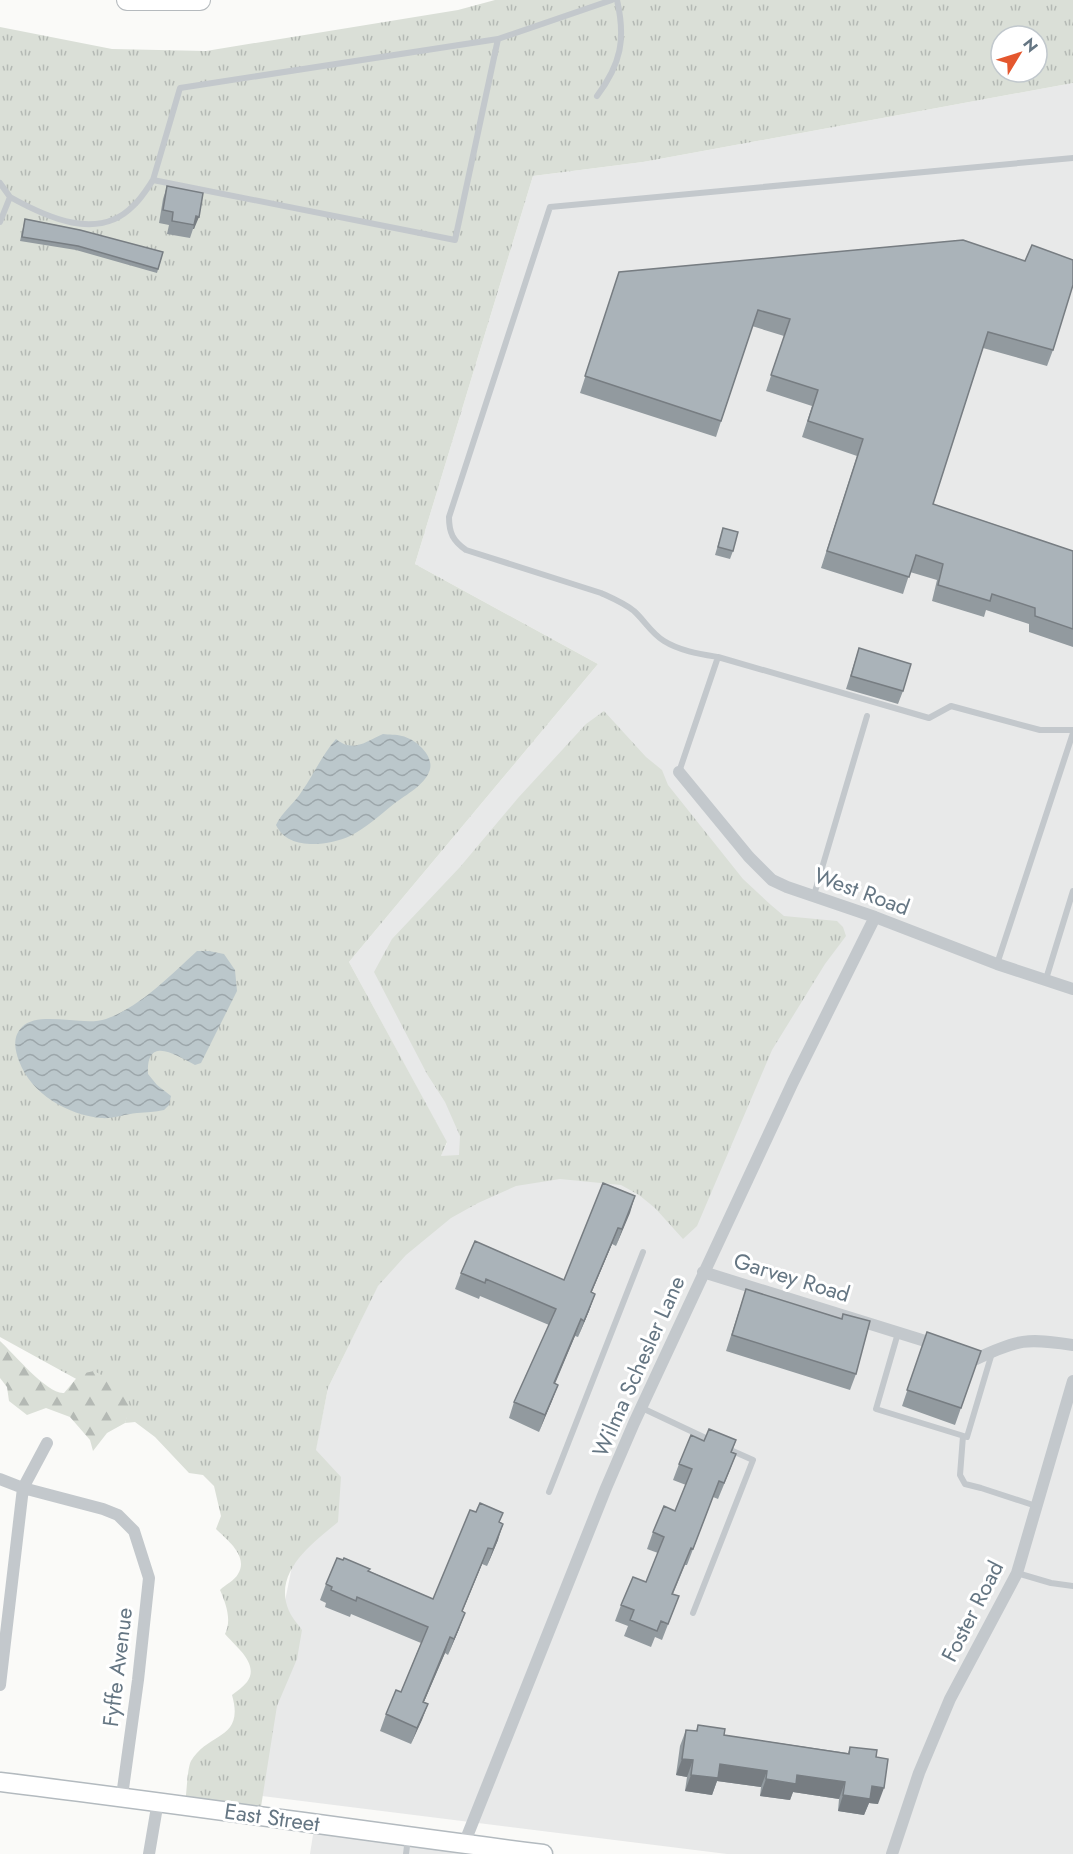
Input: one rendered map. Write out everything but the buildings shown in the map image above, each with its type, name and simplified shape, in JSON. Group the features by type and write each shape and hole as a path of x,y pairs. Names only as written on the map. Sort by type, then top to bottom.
{"main road":[{"path":"127,0 200,0"},
{"name":"East Street","path":"0,1782 122,1796 407,1846 476,1848 543,1854"}],"street":[{"name":"West Road","path":"679,772 760,869 772,880 997,964 1073,989"},
{"name":"Wilma Schesler Lane","path":"476,1848 597,1510 703,1272 788,1092 875,917"},
{"name":"Garvey Road","path":"703,1272 898,1332 976,1359 1006,1345 1037,1340 1073,1345"},
{"name":"Foster Road","path":"892,1854 919,1773 950,1699 1017,1573 1073,1381"},
{"path":"0,1685 23,1488 47,1443"},
{"name":"Fyffe Avenue","path":"0,1479 23,1488 103,1509 118,1515 134,1531 149,1578 122,1796"},
{"path":"149,1854 158,1802"}],"lane":[{"path":"0,183 10,197 26,206 67,222 81,225 111,222 133,207 153,180 180,88 498,39 612,0"},
{"path":"597,96 610,79 620,53 622,22 617,0"},
{"path":"153,180 455,240 498,39"},
{"path":"997,964 1073,732 1040,730 951,706 929,718 718,657 684,650 665,642 651,632 634,612 619,601 601,592 466,550 452,538 449,529 452,508 550,207 1073,158"},
{"path":"0,222 10,197"},
{"path":"679,772 718,657"},
{"path":"814,895 867,716"},
{"path":"1046,980 1073,891"},
{"path":"549,1492 643,1252"},
{"path":"898,1332 876,1409 967,1437 993,1351"},
{"path":"642,1408 753,1460 693,1614"},
{"path":"963,1436 960,1475 965,1484 1037,1507"},
{"path":"1017,1573 1051,1584 1073,1586"}],"shaded area":[{"path":"1073,83 1073,1854 727,1854 246,1794 328,1388 447,1143 349,962 598,664 415,564 533,176 643,162"},
{"path":"315,1822 510,1854 310,1854"}],"green space":[{"path":"495,0 1073,0 1073,83 643,162 533,176 415,564 598,664 349,962 447,1142 441,1156 459,1155 460,1136 445,1102 427,1074 374,972 392,939 460,867 518,798 586,724 604,711 646,757 662,770 668,785 743,879 784,916 837,921 843,927 846,936 825,964 772,1050 697,1226 683,1239 655,1208 639,1195 621,1185 560,1179 516,1186 451,1218 406,1255 378,1286 328,1388 316,1450 341,1477 338,1522 307,1549 290,1571 286,1584 285,1597 289,1611 302,1630 297,1659 277,1706 260,1813 185,1803 191,1761 206,1745 229,1728 235,1710 232,1695 247,1682 251,1669 245,1656 225,1634 228,1618 220,1590 237,1576 241,1561 231,1543 216,1529 221,1516 214,1486 203,1475 189,1473 155,1437 135,1422 125,1423 129,1408 0,1337 0,27 112,49 206,51 458,10"},
{"path":"0,1341 40,1381 57,1392 64,1393 80,1374 94,1371 126,1388 130,1409 125,1423 107,1433 93,1451 90,1440 70,1417 46,1408 27,1415 9,1401 7,1387 0,1378"}],"water":[{"path":"383,734 407,738 419,745 427,755 430,760 429,772 419,785 350,836 331,842 309,844 299,843 282,833 276,825 299,796 326,751 336,739 354,746"},
{"path":"197,951 224,954 235,970 237,991 201,1063 195,1065 164,1051 152,1054 148,1074 171,1096 169,1105 164,1110 110,1118 88,1116 52,1101 32,1083 19,1061 16,1048 17,1035 22,1027 39,1020 97,1021 119,1014 155,990"}]}
